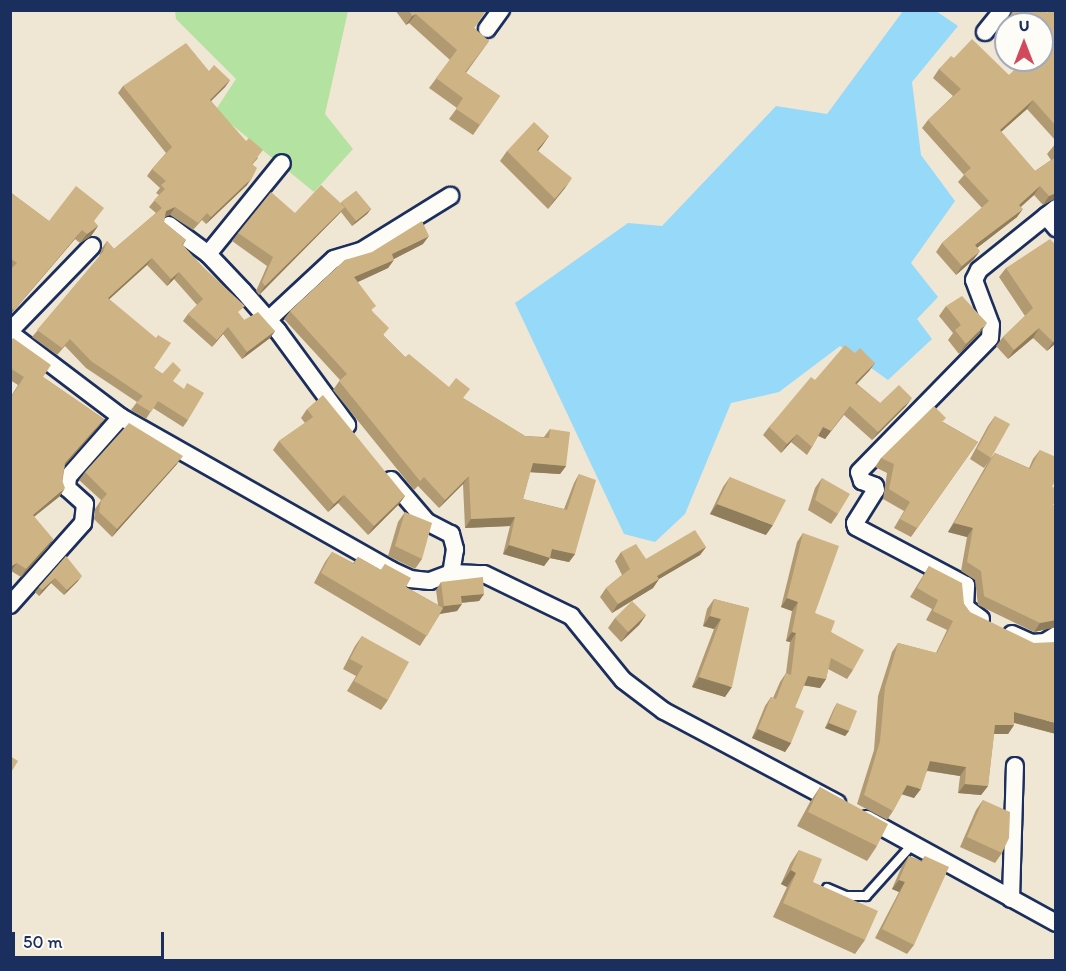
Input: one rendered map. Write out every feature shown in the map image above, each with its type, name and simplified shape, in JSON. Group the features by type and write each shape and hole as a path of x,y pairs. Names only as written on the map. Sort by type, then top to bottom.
{"street":[{"path":"487,29 501,10"},
{"path":"985,32 1003,10"},
{"path":"208,254 282,163"},
{"path":"267,321 334,259 361,251 450,196"},
{"path":"1052,217 979,270 974,280 991,325 990,338 862,465 859,472 862,481 875,486 876,490 855,523 860,531 966,585 968,612 1032,643 1045,642 1056,635"},
{"path":"169,225 208,254 267,321 360,441"},
{"path":"92,246 10,332 122,417 400,574 430,581 451,573 484,574 509,583 571,616 623,680 664,711 1056,923"},
{"path":"10,605 83,523 87,513 85,504 67,488 68,477 122,417"},
{"path":"381,467 427,522 451,534 455,549 451,573"},
{"path":"1011,899 1015,766"}],"lane":[{"path":"827,888 846,896 866,896 912,845"}],"green space":[{"path":"175,11 348,11 325,114 353,149 314,192 215,111 236,79 176,19"}],"water":[{"path":"903,11 936,11 958,26 912,82 921,155 955,201 911,263 938,297 917,319 932,339 888,380 840,346 779,392 731,403 685,514 655,542 624,534 515,303 628,223 662,226 776,106 827,114"}],"building":[{"path":"409,10 486,10 474,28 489,41 465,72 500,96 480,125 456,109 463,98 436,78 457,50 416,14 412,16"},
{"path":"1014,10 1044,10 1046,12 1013,12"},
{"path":"1056,10 1056,126 1033,100 1000,130 1035,171 1056,157 1056,193 1049,196 1040,186 1019,205 1023,209 975,245 980,251 962,266 942,243 989,201 964,174 971,168 928,120 961,89 939,69 951,56 954,58 972,39 994,60 994,72 1006,72 1009,75 1012,72 1054,72 1054,12 1048,12"},
{"path":"186,43 209,71 214,65 230,80 210,100 246,141 249,138 263,150 252,164 257,168 252,178 211,217 207,213 198,223 175,207 166,211 164,222 186,240 182,244 245,306 238,312 244,320 258,312 275,331 247,352 228,327 217,340 188,314 203,299 179,272 171,279 152,258 108,298 156,338 158,335 171,343 154,368 162,374 173,362 181,370 173,381 184,389 187,383 204,393 188,420 158,401 151,412 136,403 143,396 91,361 70,339 62,348 37,330 103,252 107,241 114,249 162,208 154,200 165,189 161,185 166,181 152,169 172,147 123,86"},
{"path":"534,122 549,136 537,150 572,178 555,199 507,151"},
{"path":"321,185 345,207 265,286 262,282 273,257 238,233 271,192 295,213"},
{"path":"76,186 104,208 94,221 98,226 87,234 82,230 14,310 10,307 10,270 17,263 10,258 10,192 49,221"},
{"path":"356,191 371,209 356,221 341,202"},
{"path":"422,221 429,236 392,254 394,260 354,277 376,306 371,310 389,328 383,335 405,357 409,354 449,387 456,378 470,389 463,398 525,436 549,438 550,429 570,432 566,466 533,463 523,499 567,510 579,474 596,480 575,554 552,549 550,558 509,545 515,517 471,519 469,476 445,500 424,477 420,481 339,381 347,374 290,311 345,260 372,252"},
{"path":"1050,239 1056,245 1056,340 1053,342 1039,328 1014,350 1003,337 1033,308 1006,268"},
{"path":"962,296 987,323 966,344 955,330 961,325 946,306"},
{"path":"13,338 51,365 43,377 104,419 65,463 62,480 65,488 33,515 53,539 26,569 17,563 10,567 10,399 24,377 10,368 10,342"},
{"path":"845,345 855,353 860,348 875,363 855,383 880,403 899,385 912,398 878,432 850,406 831,431 823,427 812,447 797,434 787,444 769,427 811,377 815,380"},
{"path":"323,395 405,496 374,526 344,495 334,504 279,441 313,417 307,409"},
{"path":"934,406 946,418 942,422 978,442 917,528 900,519 910,502 889,489 894,464 881,458"},
{"path":"995,416 1010,424 991,458 977,449"},
{"path":"129,423 183,456 117,529 99,512 101,501 107,494 85,472"},
{"path":"1040,450 1056,457 1056,479 1052,487 1056,488 1056,500 1053,505 1056,505 1056,620 1040,623 984,596 981,571 967,562 973,528 954,523 995,453 1030,469"},
{"path":"730,477 786,500 773,525 717,504"},
{"path":"822,478 850,494 838,514 815,500"},
{"path":"405,512 432,523 422,559 395,546"},
{"path":"695,530 706,547 657,576 659,579 618,604 606,588 630,569 621,552 636,544 646,559"},
{"path":"803,533 839,546 815,613 835,621 831,632 864,650 853,670 831,658 826,679 808,676 795,707 804,711 791,743 758,729 771,697 776,699 786,673 791,675 796,633 792,632 798,602 787,598"},
{"path":"332,552 354,564 358,557 381,570 385,564 411,578 406,587 443,608 427,636 321,573"},
{"path":"66,556 82,576 67,590 55,578 42,590 39,587"},
{"path":"929,566 962,583 964,604 970,612 1034,643 1056,642 1056,723 1014,712 1014,725 995,725 988,786 965,784 966,767 930,761 921,789 907,785 893,811 864,795 880,741 885,687 898,643 937,653 953,621 933,611 938,600 917,588"},
{"path":"483,577 484,594 461,596 462,604 444,606 441,582"},
{"path":"714,599 749,608 732,687 699,677 721,619 710,616"},
{"path":"632,601 646,615 628,632 615,618"},
{"path":"362,636 409,662 388,700 354,681 363,666 350,659"},
{"path":"837,703 857,711 849,731 829,723"},
{"path":"10,756 18,761 10,774"},
{"path":"820,787 888,824 877,846 808,812"},
{"path":"983,800 1010,812 1009,838 1002,853 967,837"},
{"path":"799,850 822,859 813,882 878,911 865,940 783,903 796,873 791,870"},
{"path":"909,856 922,862 925,856 949,867 914,945 882,929 905,882 899,880"}]}
